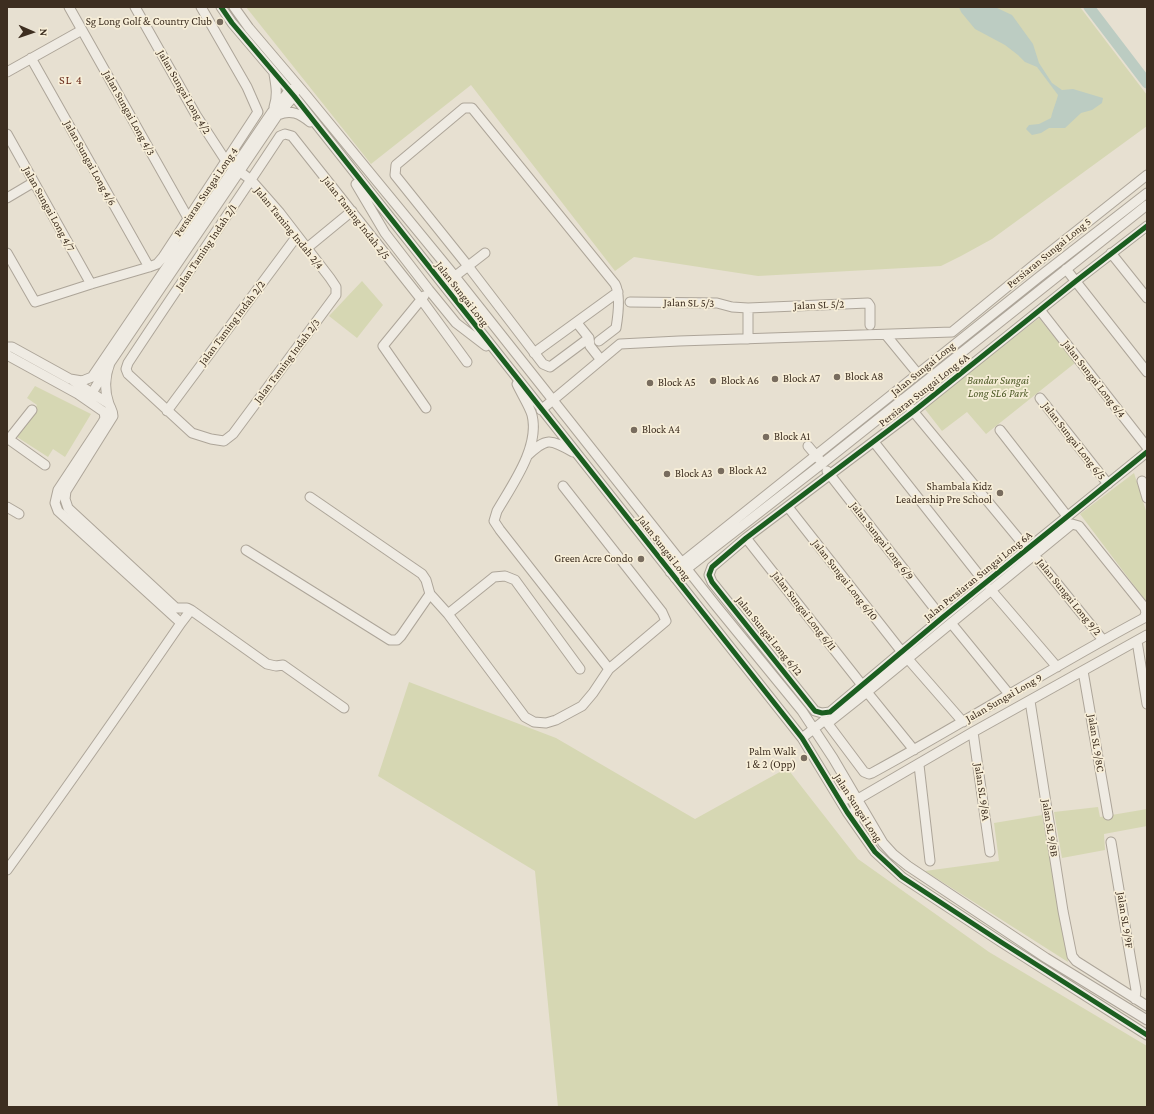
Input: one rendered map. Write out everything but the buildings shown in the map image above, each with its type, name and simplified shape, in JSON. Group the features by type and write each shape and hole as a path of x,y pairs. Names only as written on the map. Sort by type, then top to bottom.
{"street":[{"name":"Jalan Sungai Long 4/3","path":"69,7 188,218"},
{"name":"Jalan Sungai Long 4/2","path":"135,7 196,116 226,161 237,169"},
{"name":"Persiaran Sungai Long 4","path":"7,253 35,302 149,267 157,264 163,257 258,112 247,87 201,7"},
{"name":"Jalan Sungai Long","path":"221,7 232,23 274,73 293,89 306,95 449,270 552,401 802,711 884,843 893,854 908,866 1046,958 1147,1020"},
{"name":"Jalan Sungai Long","path":"234,7 293,89 319,130 802,738 835,793 875,852 902,877 1147,1035"},
{"path":"7,72 82,30"},
{"path":"250,45 263,47 262,60"},
{"name":"Jalan Sungai Long 4/6","path":"31,58 149,267"},
{"path":"274,73 277,94 275,113"},
{"path":"87,394 92,377 293,89"},
{"path":"589,338 550,367 543,364 395,175 396,165 464,108 472,108 617,287 618,316 616,328 599,341"},
{"path":"275,113 294,112 319,130"},
{"name":"Jalan Sungai Long 4/7","path":"7,134 91,284"},
{"name":"Jalan Taming Indah 2/1","path":"167,411 128,374 126,369 128,363 280,136 285,134 292,136"},
{"name":"Jalan Taming Indah 2/5","path":"292,136 421,299 467,362"},
{"path":"339,155 385,233 456,323 497,354"},
{"path":"87,394 110,363 237,169"},
{"name":"Jalan Taming Indah 2/4","path":"237,169 251,180 307,248 336,287"},
{"name":"Persiaran Sungai Long 5","path":"886,335 952,332 1147,175"},
{"path":"7,198 34,182"},
{"name":"Jalan Sungai Long","path":"685,566 816,455 1147,193"},
{"path":"1144,208 1147,218"},
{"name":"Jalan Sungai Long","path":"673,575 823,463 1144,208"},
{"path":"307,248 352,211"},
{"name":"Persiaran Sungai Long 6A","path":"712,567 746,538 914,411 1111,253 1147,226"},
{"name":"Jalan Taming Indah 2/2","path":"167,411 297,236"},
{"path":"449,270 485,252"},
{"path":"1111,253 1147,298"},
{"path":"454,277 465,263"},
{"path":"1066,269 1147,372"},
{"name":"Jalan Taming Indah 2/3","path":"167,411 192,433 211,440 224,441 233,434 299,343 336,296 336,287"},
{"path":"426,408 383,346 430,290"},
{"path":"534,354 618,292"},
{"name":"Jalan SL 5/3","path":"630,302 716,303 732,307 748,308"},
{"name":"Jalan SL 5/2","path":"748,308 868,304 870,306 870,324"},
{"path":"748,308 748,339"},
{"name":"Jalan Sungai Long 6/4","path":"1040,310 1147,447"},
{"path":"578,323 589,338 590,346 604,357"},
{"path":"542,410 620,344 886,335 918,374"},
{"path":"589,338 599,341"},
{"path":"599,341 604,357"},
{"path":"7,347 12,347 70,379 104,412 105,418 58,490 55,503 58,511 181,623"},
{"path":"7,355 109,404"},
{"path":"110,363 106,379 109,404 113,412 112,420 66,491 65,500 68,508 176,608 187,608 191,610 267,664 276,666 283,664 344,708"},
{"path":"513,374 522,396 532,414 534,429 527,457 497,512 494,521 609,669"},
{"path":"70,379 82,381 92,377"},
{"name":"Jalan Sungai Long 9/2","path":"903,398 1103,640"},
{"name":"Jalan Sungai Long 6/5","path":"1040,398 1108,484"},
{"path":"32,410 8,438 44,465"},
{"path":"1000,430 1067,516"},
{"path":"527,457 538,446 546,442 555,442 577,455"},
{"path":"874,442 988,587 1057,667"},
{"name":"Jalan Sungai Long 6/9","path":"808,446 823,463 942,618"},
{"name":"Jalan Persiaran Sungai Long 6A","path":"822,713 830,712 862,685 905,656 942,618 988,587 1031,552 1067,516 1147,452"},
{"path":"1142,481 1147,498"},
{"path":"310,498 422,574 426,580 430,594 448,614 525,716 534,722 546,723 556,720 582,706 593,693 609,669 666,621 662,612 563,486"},
{"path":"7,507 19,514"},
{"name":"Jalan Sungai Long 6/10","path":"788,507 905,656 963,722"},
{"name":"Jalan Sungai Long 9","path":"828,723 864,772 868,774 872,773 1144,618 1146,613 1145,608 1078,526 1069,526 1031,552"},
{"name":"Jalan Sungai Long 6/11","path":"746,538 862,685"},
{"path":"246,550 390,640 396,640 401,636 430,594"},
{"name":"Jalan Sungai Long 6/12","path":"712,567 709,575 712,582 815,711 822,713"},
{"path":"448,614 494,576 505,576 515,580 580,669"},
{"path":"802,738 825,720 828,723 867,692 905,656 950,624 988,587"},
{"path":"706,617 717,607"},
{"path":"7,870 124,708 191,610"},
{"path":"950,624 1009,694"},
{"path":"835,793 848,799 858,799 872,792 973,732 1147,635"},
{"path":"1137,641 1147,704"},
{"name":"Jalan SL 9/8C","path":"1083,671 1108,815"},
{"path":"867,692 914,750"},
{"name":"Jalan SL 9/8B","path":"1030,701 1063,911 1072,956 1076,961 1135,999"},
{"name":"Jalan SL 9/8A","path":"973,732 990,852"},
{"path":"919,765 930,861"},
{"path":"851,788 872,792"},
{"path":"867,814 872,792"},
{"path":"855,823 855,807 858,799"},
{"name":"Jalan SL 9/9F","path":"1111,842 1134,980 1135,999"},
{"path":"1135,999 1147,1006"}],"green space":[{"path":"246,7 1080,7 1147,95 1147,126 992,239 941,266 758,276 634,257 615,271 471,85 371,164"},
{"path":"362,281 383,305 357,338 329,316"},
{"name":"Bandar Sungai Long SL6 Park","path":"1039,318 1075,363 986,434 967,412 942,431 924,408"},
{"path":"35,386 91,414 65,457 53,449 48,457 17,437 37,405 27,398"},
{"path":"1134,473 1147,514 1147,605 1145,600 1080,514"},
{"path":"409,682 556,738 695,819 787,768 858,859 989,952 1147,1046 1147,1107 558,1107 535,871 378,776"},
{"path":"1098,807 1100,817 1147,809 1147,826 1104,834 1105,850 1062,858 1054,812"},
{"path":"1042,815 1068,962 925,871 999,861 994,823"}],"shaded area":[{"path":"959,7 995,7 1012,15 1033,44 1039,63 1052,83 1062,90 1073,89 1103,98 1102,103 1092,110 1081,113 1065,128 1049,128 1041,133 1032,135 1026,129 1029,125 1039,124 1051,118 1058,95 1037,67 1025,62 1005,45 975,29 961,12"}],"waterway":[{"path":"1089,7 1147,83"}],"cycle path":[{"path":"221,7 232,23 294,96 802,738 847,812 875,852 902,877 1147,1035"},
{"path":"1147,226 914,411 746,538 712,567 709,575 712,582 815,711 822,713 830,712 942,618 1147,452"}],"place":[{"name":"Sg Long Golf & Country Club","path":"220,22"},
{"name":"Block A8","path":"837,377"},
{"name":"Block A7","path":"775,379"},
{"name":"Block A6","path":"713,381"},
{"name":"Block A5","path":"650,383"},
{"name":"Block A4","path":"634,430"},
{"name":"Block A1","path":"766,437"},
{"name":"Block A2","path":"721,471"},
{"name":"Block A3","path":"667,474"},
{"name":"Shambala Kidz Leadership Pre School","path":"1000,493"},
{"name":"Green Acre Condo","path":"641,559"},
{"name":"Palm Walk 1 & 2 (Opp)","path":"804,758"}],"district":[{"name":"SL 4","path":"71,80"}]}
